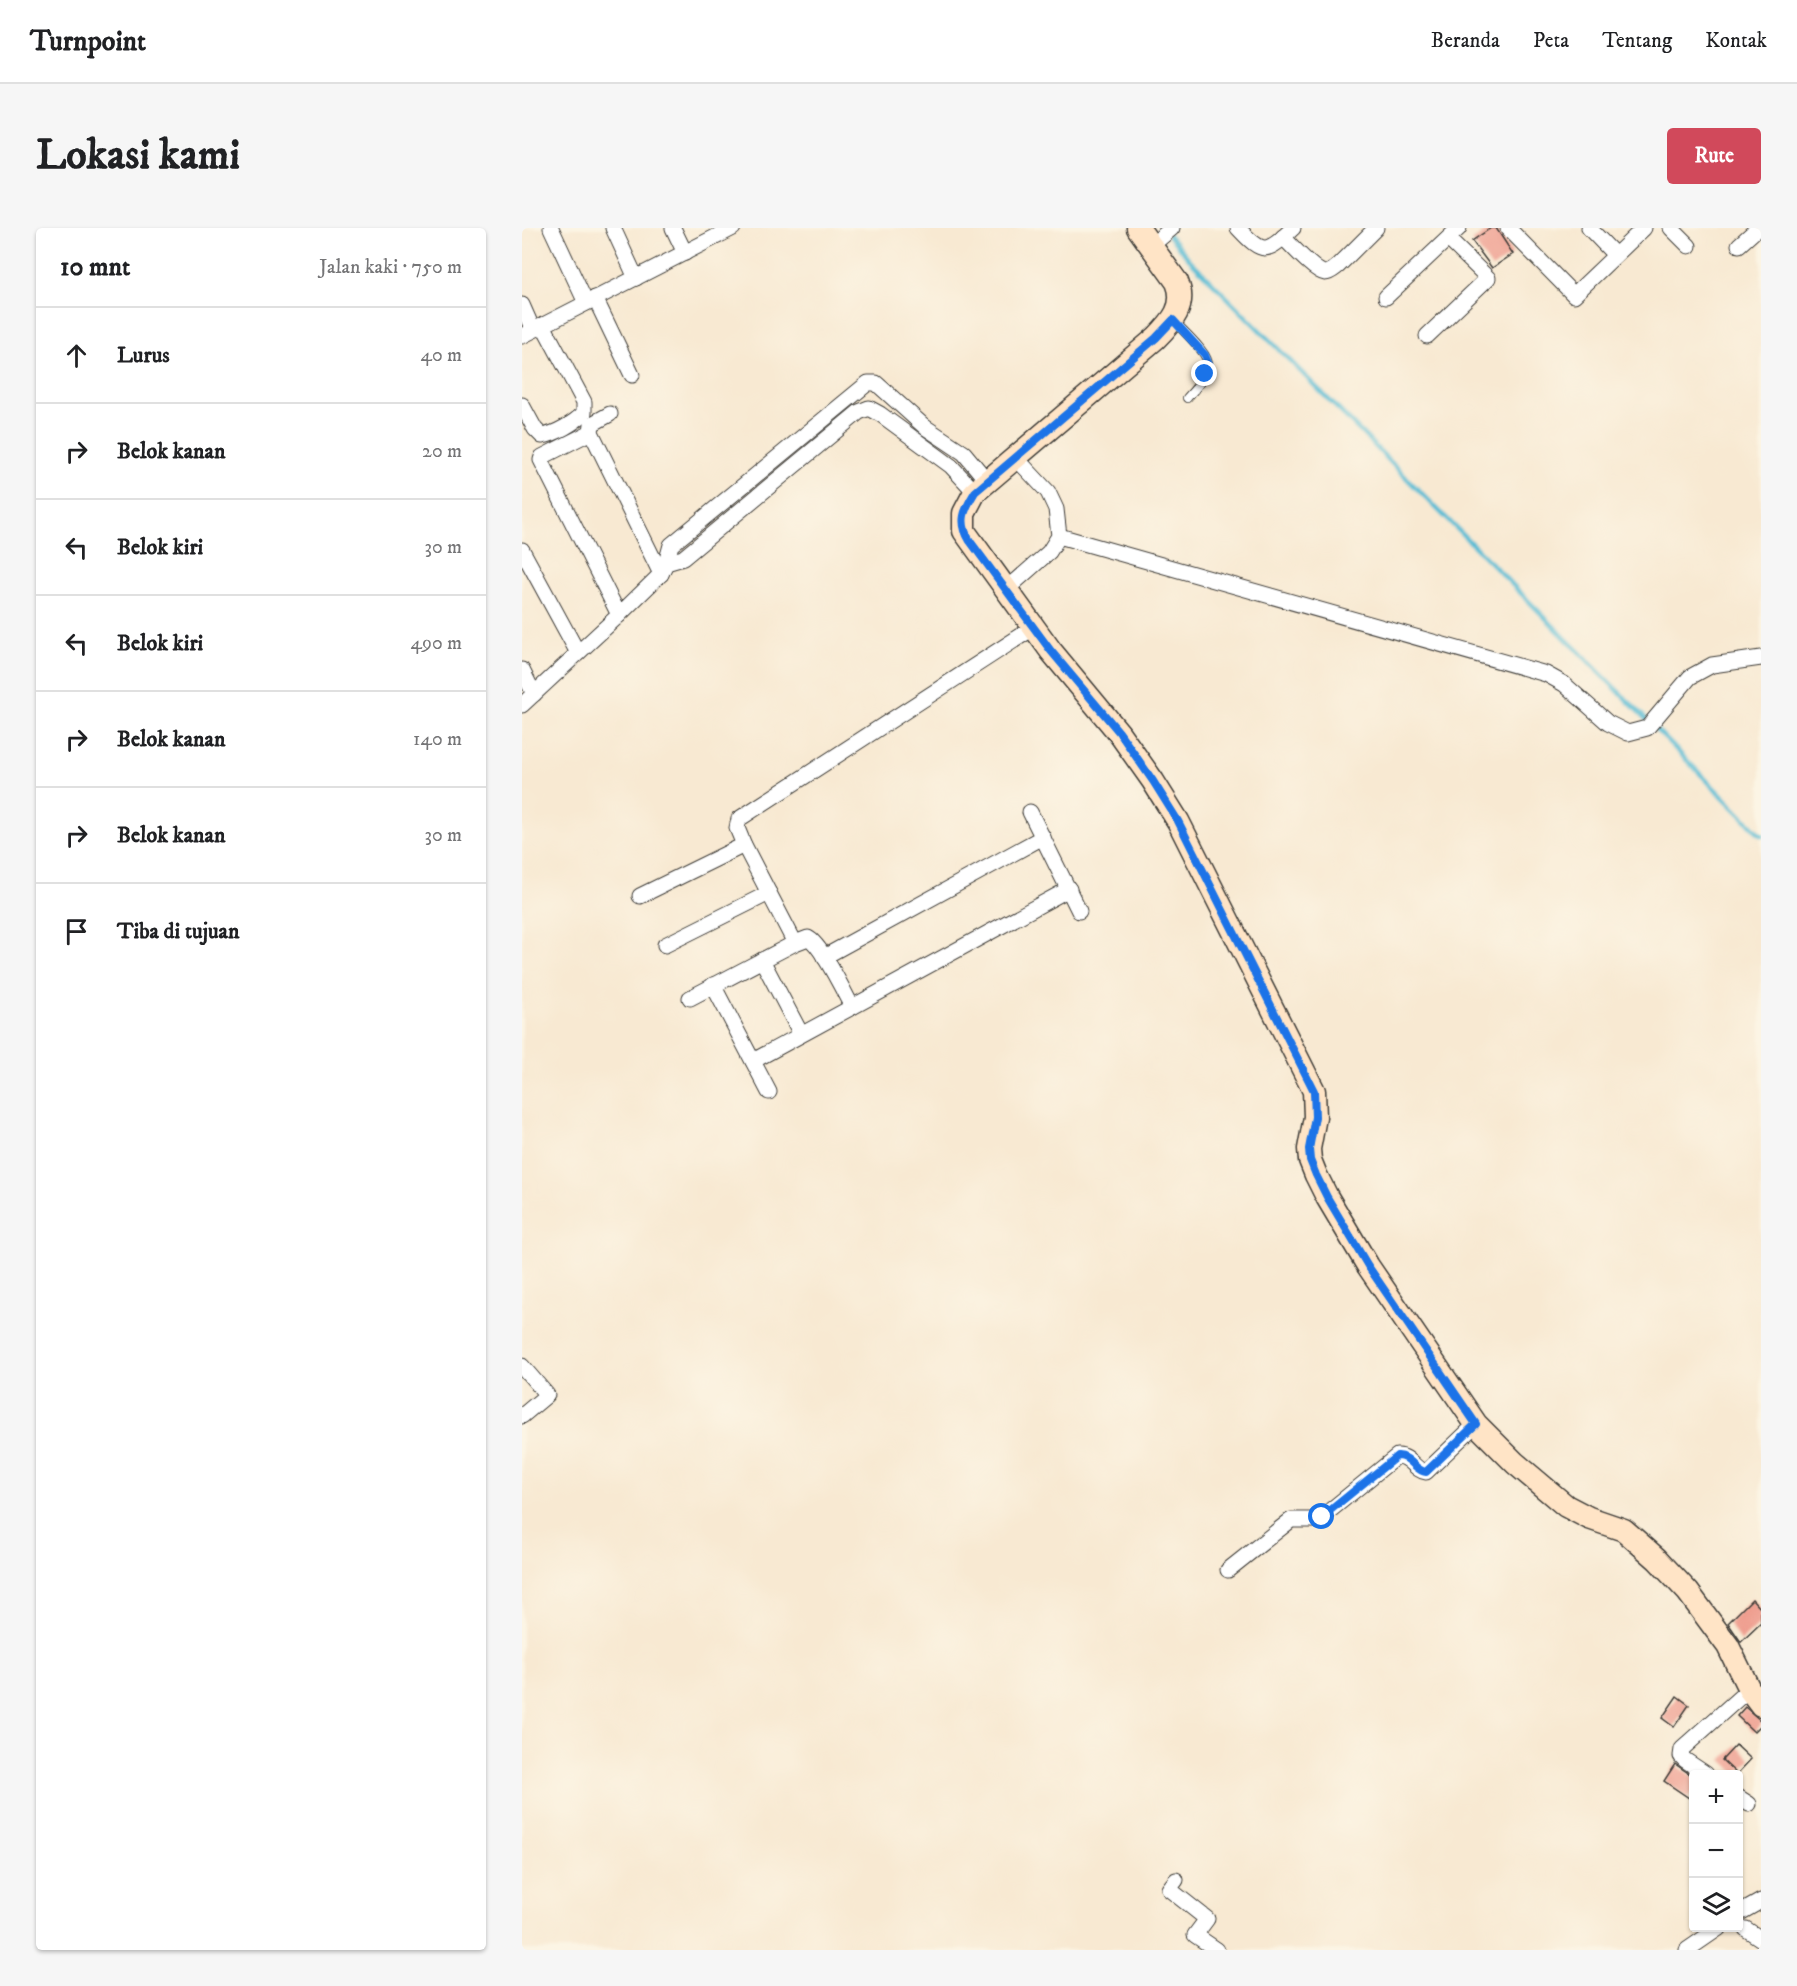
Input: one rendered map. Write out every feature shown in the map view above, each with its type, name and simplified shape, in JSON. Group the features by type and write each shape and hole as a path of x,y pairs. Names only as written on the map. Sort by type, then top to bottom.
{"street":[{"path":"551,228 632,375"},
{"path":"613,228 636,278"},
{"path":"673,228 685,253"},
{"path":"533,330 733,228"},
{"path":"1238,228 1251,243 1266,249 1272,247 1288,233 1314,267 1324,273 1331,272 1338,266 1376,228"},
{"path":"1508,228 1574,295 1644,228"},
{"path":"1589,228 1615,255"},
{"path":"1671,228 1689,246"},
{"path":"1739,245 1753,230"},
{"path":"1386,297 1453,233 1488,278 1427,336"},
{"path":"1156,235 1180,290 1181,301 1173,320 1156,338 981,487 964,513 964,531 1033,628 1119,732 1178,821 1314,1091 1315,1117 1309,1149 1310,1160 1316,1175 1368,1266 1476,1424 1515,1463 1566,1506 1583,1515 1624,1530 1650,1552 1688,1593 1728,1646 1755,1697 1682,1749 1682,1757 1700,1770"},
{"path":"522,305 533,330 584,402 584,413 578,419 544,437 540,436 535,429 522,405"},
{"path":"664,568 671,545 868,383 876,383 925,427 964,453 981,487"},
{"path":"522,705 619,615 664,568 683,558 859,412 869,408 880,414 981,487"},
{"path":"610,414 592,424 591,432 664,568"},
{"path":"591,432 543,456 541,461 619,615"},
{"path":"1006,590 1049,552 1059,536 1056,509 1048,492 1016,458"},
{"path":"1059,536 1546,674 1564,684 1608,723 1628,733 1647,728 1690,677 1712,665 1761,658"},
{"path":"522,550 578,653"},
{"path":"795,943 744,844 737,828 737,821 1033,628"},
{"path":"522,670 534,694"},
{"path":"1030,812 1079,911"},
{"path":"824,957 1043,837"},
{"path":"640,896 744,844"},
{"path":"753,1060 1069,889"},
{"path":"665,945 769,893"},
{"path":"690,998 808,938 824,957 852,1006"},
{"path":"762,960 801,1034"},
{"path":"713,985 769,1092"},
{"path":"522,1366 547,1395 522,1416"},
{"path":"1228,1570 1291,1520 1314,1520 1322,1517 1397,1456 1404,1456 1421,1471 1426,1472 1476,1424"},
{"path":"1176,1880 1169,1889 1207,1919 1195,1935 1217,1950"},
{"path":"1743,1911 1761,1901"},
{"path":"1746,1929 1761,1939"},
{"path":"1687,1950 1713,1932"}],"lane":[{"path":"1173,320 1205,355 1209,365 1187,399"}],"building":[{"path":"1491,228 1496,228 1513,254 1492,268 1472,241"},
{"path":"1752,1599 1761,1609 1761,1623 1741,1642 1728,1623"},
{"path":"1677,1696 1689,1705 1674,1727 1662,1718"},
{"path":"1745,1707 1761,1721 1761,1725 1754,1732 1737,1716"},
{"path":"1736,1745 1751,1759 1741,1770 1733,1770 1722,1760"},
{"path":"1675,1764 1689,1774 1689,1798 1664,1781"}],"waterway":[{"path":"1169,235 1189,259 1761,835"}],"route":[{"path":"1205,374 1208,370 1208,360 1173,320 1156,338 975,492 964,513 963,523 964,531 970,541 1051,651 1119,732 1178,821 1314,1091 1315,1117 1309,1149 1310,1160 1316,1175 1368,1266 1476,1424 1426,1472 1421,1471 1404,1456 1397,1456 1322,1517"}]}
